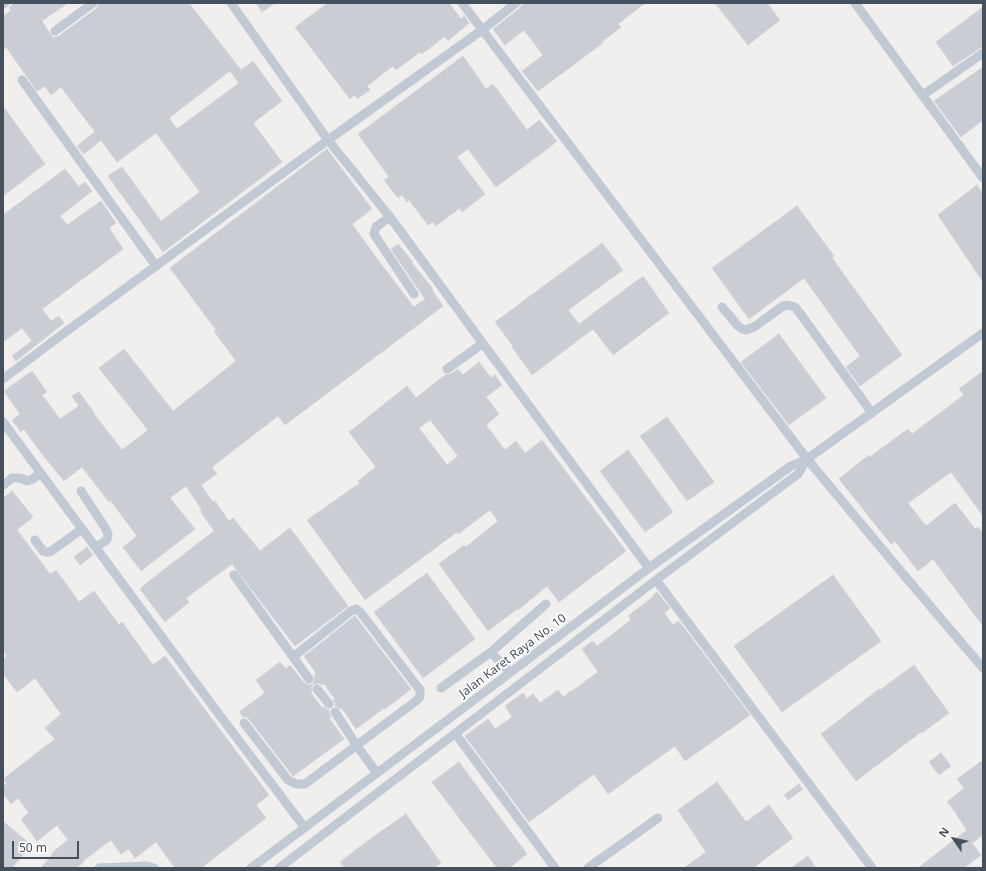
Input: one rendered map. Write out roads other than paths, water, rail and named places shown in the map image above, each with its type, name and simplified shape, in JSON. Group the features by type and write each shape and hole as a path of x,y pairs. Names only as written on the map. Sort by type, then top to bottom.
{"street":[{"path":"55,31 93,3"},
{"path":"231,3 328,140 390,217 482,344 649,568"},
{"path":"462,3 807,459 983,668"},
{"path":"3,379 328,140 482,30 516,3"},
{"path":"855,3 983,178"},
{"path":"923,95 983,53"},
{"path":"22,80 156,266"},
{"path":"390,217 376,227 374,234 414,294"},
{"path":"722,306 738,326 746,330 754,327 783,306 787,305 795,307 872,413"},
{"path":"279,868 656,580 798,474 807,459 983,333"},
{"path":"447,369 482,344"},
{"path":"3,422 305,828"},
{"name":"Jalan Karet Raya No. 10","path":"251,868 649,568 791,466 807,459"},
{"path":"3,484 12,478 27,480 33,479 40,473"},
{"path":"81,491 108,534 107,540 96,548"},
{"path":"35,540 43,550 50,552 82,529"},
{"path":"234,575 309,679"},
{"path":"656,580 872,868"},
{"path":"441,688 491,652 546,604"},
{"path":"244,723 288,780 296,784 305,784 420,697 420,690 361,612 356,609 351,611 293,657"},
{"path":"491,652 510,673"},
{"path":"317,689 329,704"},
{"path":"336,712 357,746 377,774"},
{"path":"455,733 555,868"},
{"path":"588,868 658,818"},
{"path":"99,868 147,866 154,868"}]}
